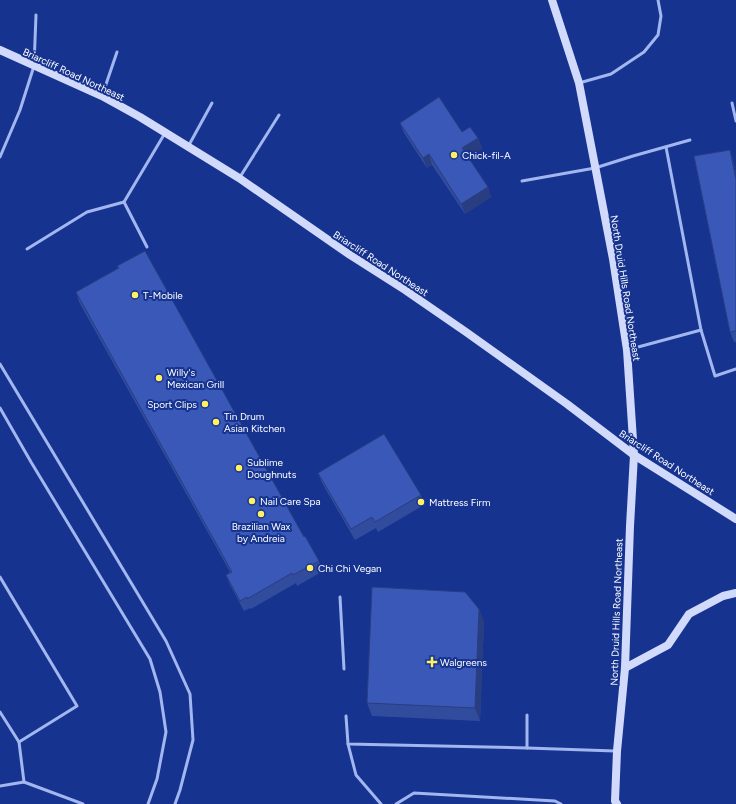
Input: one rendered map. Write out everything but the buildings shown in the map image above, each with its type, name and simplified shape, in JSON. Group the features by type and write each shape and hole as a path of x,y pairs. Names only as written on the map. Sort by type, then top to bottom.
{"main road":[{"name":"North Druid Hills Road Northeast","path":"552,0 579,83 613,259 627,350 634,455 625,668 617,751 614,803"},
{"name":"Briarcliff Road Northeast","path":"0,50 102,96 239,178 350,255 405,290 466,332 567,404 634,455 736,519"},
{"path":"625,668 668,645 689,614 723,596 736,593"}],"lane":[{"path":"579,83 611,74 644,52 658,35 661,16 658,0"},
{"path":"0,157 20,110 34,66 36,15"},
{"path":"102,96 117,52"},
{"path":"189,147 212,103"},
{"path":"732,103 736,121"},
{"path":"239,178 279,115"},
{"path":"27,249 87,212 124,202 165,133"},
{"path":"522,181 596,168 690,140"},
{"path":"666,147 701,330 715,376 736,369"},
{"path":"124,202 147,247"},
{"path":"627,350 701,330"},
{"path":"0,364 166,641 190,694 193,740 175,804"},
{"path":"0,408 150,660 160,692 166,732 157,779 148,804"},
{"path":"0,577 77,706 19,742"},
{"path":"340,597 344,669"},
{"path":"0,712 19,742 24,782"},
{"path":"527,714 527,748"},
{"path":"346,716 348,744 356,775 381,804"},
{"path":"348,744 617,751"},
{"path":"0,786 24,782 83,804"},
{"path":"396,804 414,793 554,802 561,804"}],"place":[{"name":"Chick-fil-A","path":"454,155"},
{"name":"T-Mobile","path":"135,295"},
{"name":"Willy's Mexican Grill","path":"159,378"},
{"name":"Sport Clips","path":"205,404"},
{"name":"Tin Drum Asian Kitchen","path":"216,422"},
{"name":"Sublime Doughnuts","path":"239,468"},
{"name":"Nail Care Spa","path":"252,501"},
{"name":"Mattress Firm","path":"421,502"},
{"name":"Brazilian Wax by Andreia","path":"261,514"},
{"name":"Chi Chi Vegan","path":"310,568"},
{"name":"Walgreens","path":"432,662"}]}
